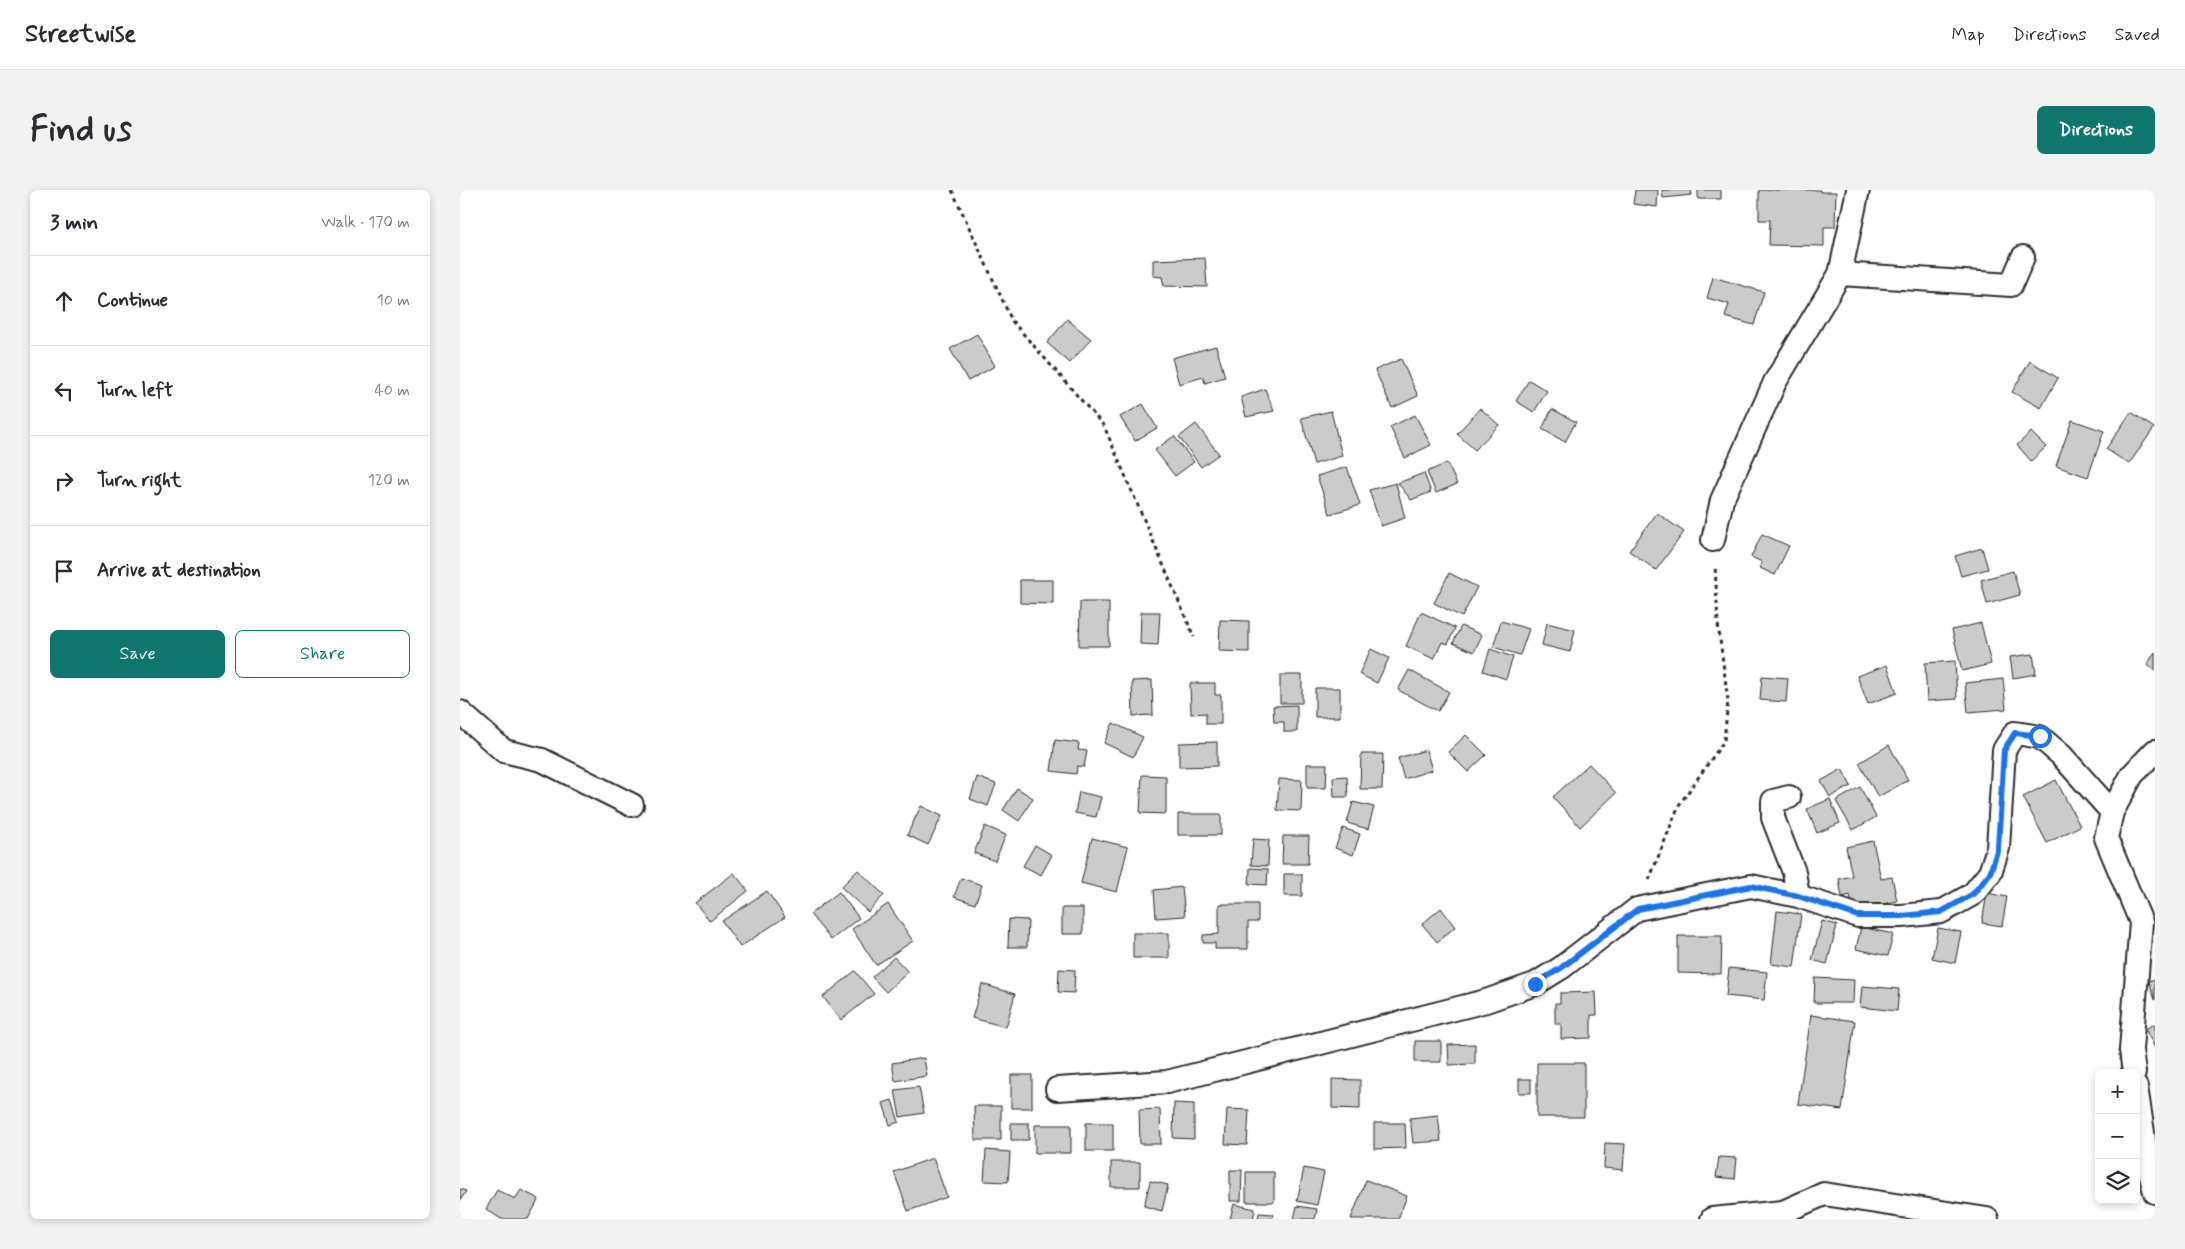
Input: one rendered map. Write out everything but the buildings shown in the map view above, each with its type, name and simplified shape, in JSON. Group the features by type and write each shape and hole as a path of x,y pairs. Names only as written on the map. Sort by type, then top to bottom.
{"street":[{"path":"1713,540 1722,500 1774,382 1840,274 1858,190"},
{"path":"1840,274 2011,285 2024,256"},
{"path":"460,712 504,751 542,760 632,805"},
{"path":"1057,1088 1167,1082 1486,1001 1535,984 1638,909 1751,886 1798,896 1858,916 1941,912 1973,894 1990,873 1998,848 2004,750 2015,733 2040,736 2061,755 2112,812"},
{"path":"2133,1069 2131,1050 2142,922 2106,838 2112,812 2132,775 2155,751"},
{"path":"1789,796 1773,801 1773,818 1794,872 1798,896"},
{"path":"2140,1113 2148,1165 2155,1192"},
{"path":"1712,1219 1783,1212 1824,1194 1987,1219"}],"path":[{"path":"952,190 1012,320 1104,426 1194,637"},
{"path":"1638,909 1679,806 1724,742 1728,701 1718,624 1713,540"}],"route":[{"path":"1535,984 1561,968 1638,909 1751,886 1798,896 1858,916 1902,916 1941,912 1973,894 1990,873 1998,848 2004,750 2015,733 2040,736"}]}
